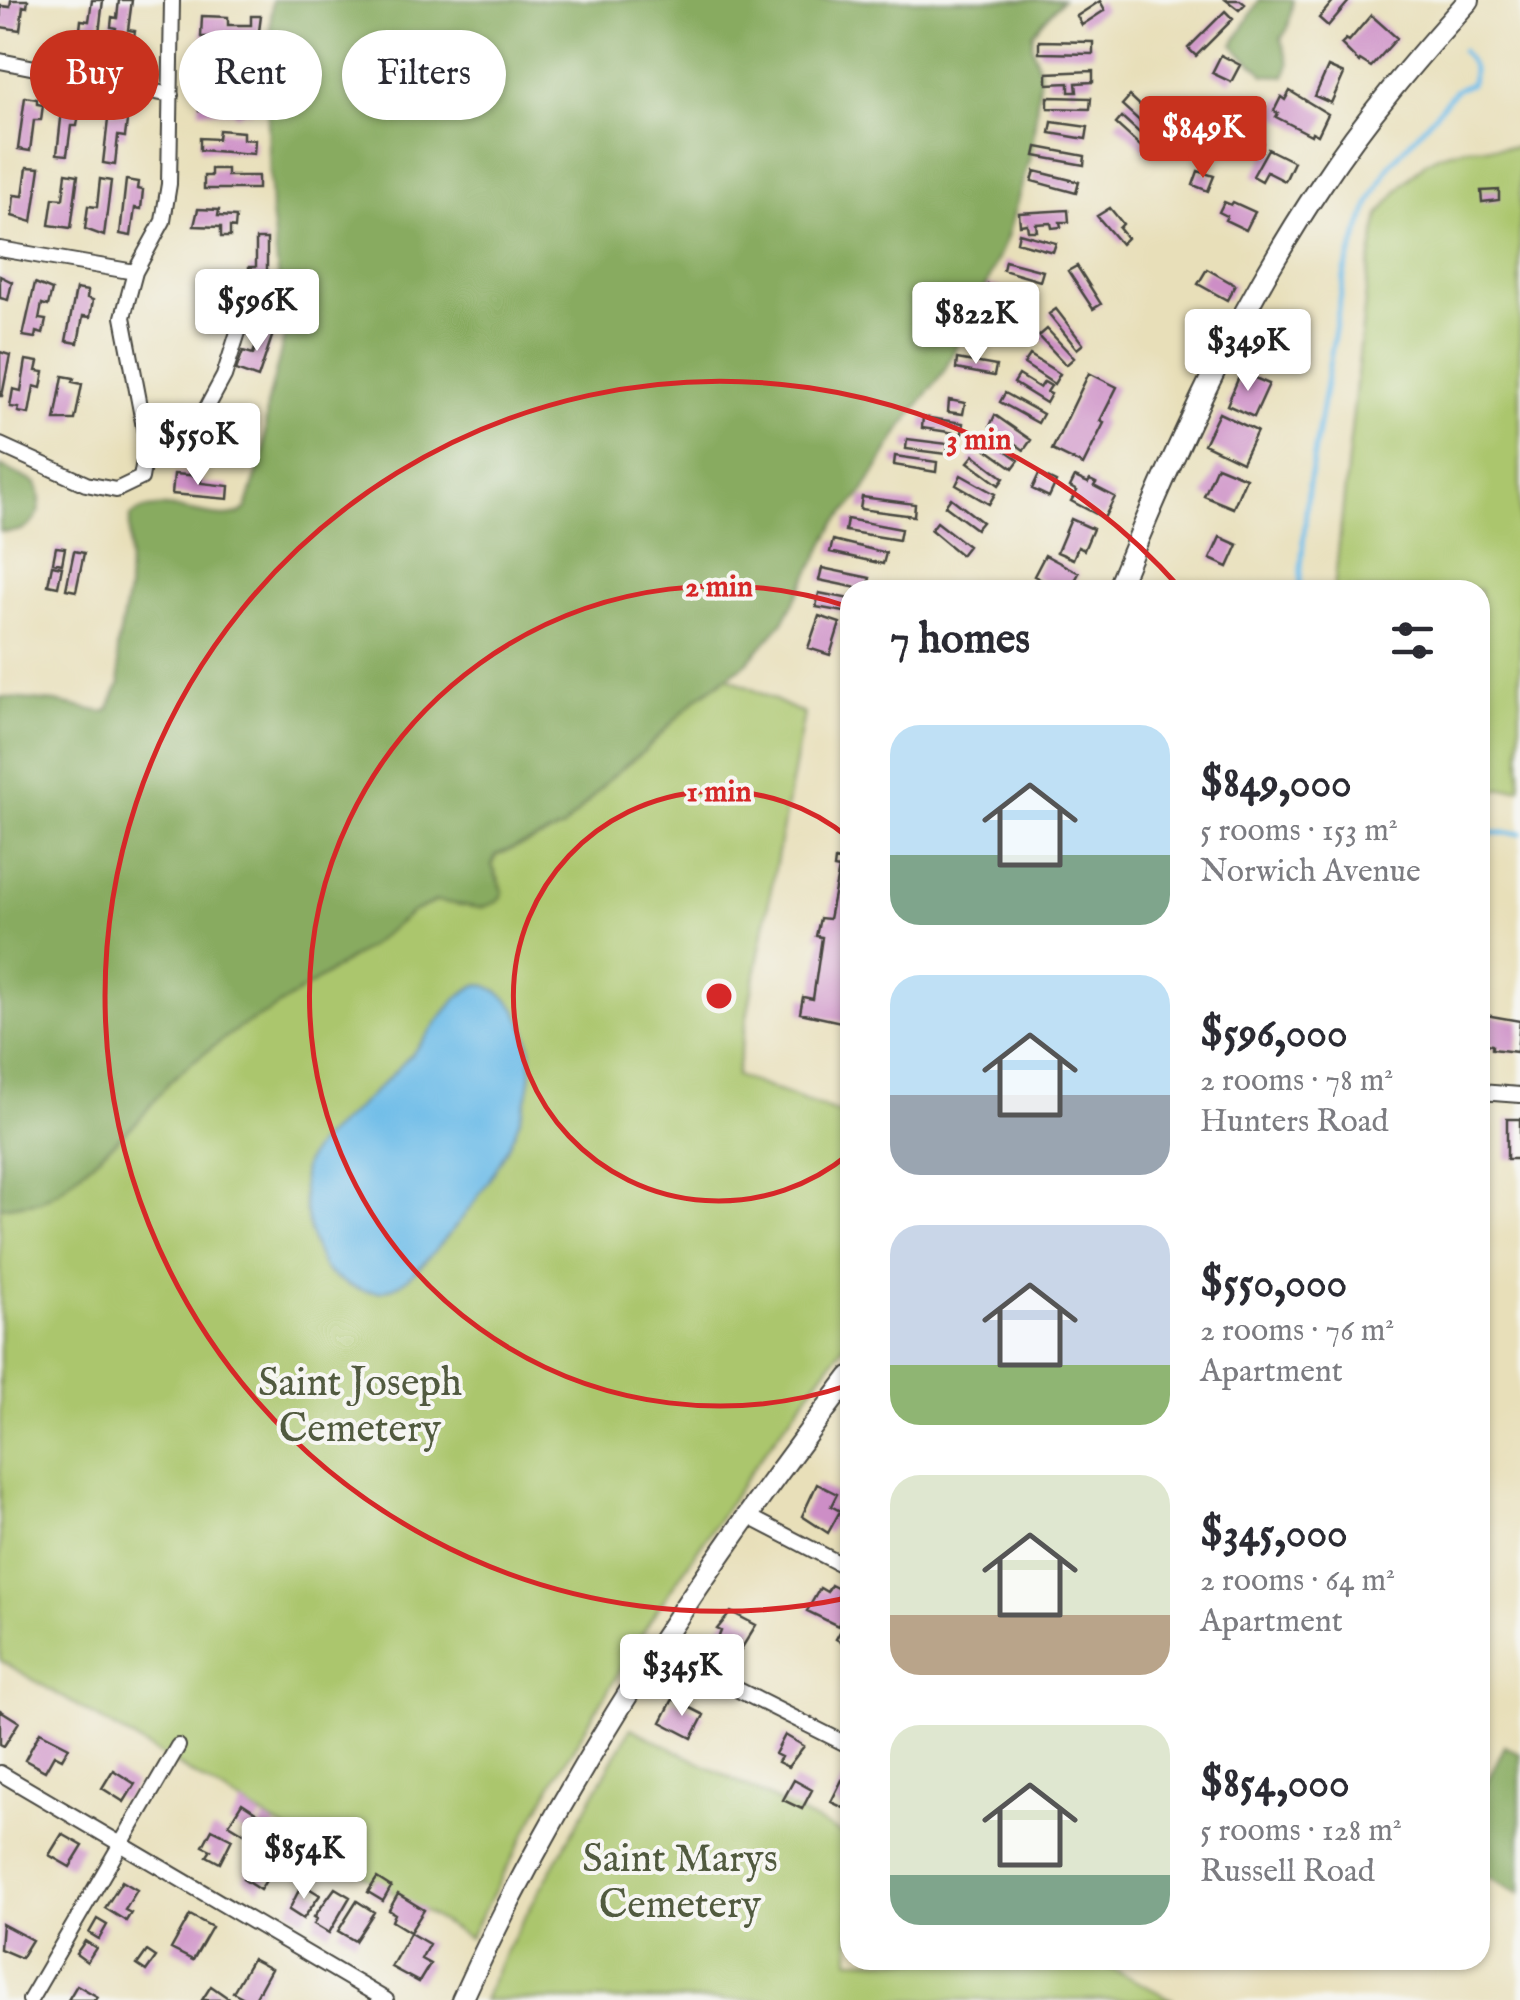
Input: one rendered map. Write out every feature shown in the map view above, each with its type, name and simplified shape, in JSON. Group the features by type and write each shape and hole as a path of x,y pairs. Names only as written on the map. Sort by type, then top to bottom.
{"main road":[{"path":"1122,580 1221,360 1289,236 1374,111 1468,0"},
{"path":"462,2000 501,1914 657,1649 746,1515 840,1394"}],"street":[{"path":"0,445 86,484 116,490 140,478 148,443 123,318 134,272 163,221 168,184 172,0"},
{"path":"0,61 171,95"},
{"path":"0,248 134,272"},
{"path":"144,427 204,413 224,376 246,307"},
{"path":"1490,1093 1520,1096"},
{"path":"746,1515 840,1564"},
{"path":"657,1649 840,1741"},
{"path":"30,2000 178,1746"},
{"path":"0,1773 386,2000"}],"green space":[{"path":"272,0 1062,0 1033,33 1032,46 1040,74 1032,149 1007,237 985,289 943,373 902,427 862,494 835,524 783,622 747,663 697,698 645,750 610,778 562,829 496,855 492,865 503,893 497,902 481,908 436,901 412,912 368,947 237,1029 192,1062 169,1082 138,1121 60,1190 40,1201 0,1207 0,697 108,710 120,683 117,648 128,591 130,517 143,509 158,507 222,516 246,509 264,450 267,406 285,334 271,212 268,120 322,120 322,30 270,30"},
{"path":"1259,0 1293,0 1288,28 1281,39 1289,64 1285,76 1264,75 1233,45"},
{"path":"1520,147 1520,788 1490,790 1490,580 1335,580 1368,273 1379,215 1426,162 1466,148"},
{"path":"0,466 36,483 38,512 29,526 21,530 0,531"},
{"name":"Saint Joseph Cemetery","path":"727,677 804,714 736,1076 840,1113 840,1350 757,1462 653,1616 557,1775 469,1938 0,1660 0,1207 40,1201 60,1190 138,1121 169,1082 192,1062 237,1029 368,947 412,912 437,901 481,908 502,898 502,887 492,865 497,855 562,829 610,778 645,750 697,698"},
{"name":"Saint Marys Cemetery","path":"631,1728 840,1833 840,1970 1114,1970 1174,2000 483,2000 504,1954"},
{"path":"1505,1746 1520,1754 1520,1894 1490,1878 1490,1775"}],"water":[{"path":"479,984 497,991 512,1004 529,1044 530,1076 524,1108 511,1141 474,1202 412,1275 382,1291 353,1287 327,1271 316,1250 304,1201 306,1162 322,1139 410,1055 456,1000"}],"building":[{"path":"11,0 28,0 27,7 23,6 20,30 0,27 1,6 10,7"},
{"path":"92,0 103,0 99,30 80,30 81,20 89,21"},
{"path":"119,0 132,0 128,30 111,27 112,17 117,18"},
{"path":"1226,0 1240,0 1245,4 1239,10"},
{"path":"1334,0 1350,0 1328,26 1319,18"},
{"path":"1100,1 1105,10 1082,25 1077,16"},
{"path":"1225,11 1233,19 1196,56 1188,48"},
{"path":"1371,15 1397,38 1371,67 1359,62 1341,44 1349,41"},
{"path":"202,16 228,17 228,25 251,25 251,16 261,16 259,30 201,30"},
{"path":"1039,41 1093,42 1093,54 1039,53"},
{"path":"1221,55 1240,65 1231,82 1212,73"},
{"path":"1328,67 1344,74 1331,103 1315,96"},
{"path":"1093,71 1093,82 1076,83 1077,92 1069,92 1069,83 1047,84 1047,73"},
{"path":"1290,91 1328,114 1318,135 1276,117 1278,113 1274,111 1281,97 1285,100"},
{"path":"1130,96 1165,129 1157,137 1122,105"},
{"path":"25,97 30,98 30,120 34,120 30,151 18,149"},
{"path":"1048,97 1091,98 1090,109 1048,108"},
{"path":"1122,117 1156,148 1150,155 1116,124"},
{"path":"61,120 78,120 77,126 71,126 67,155 57,154"},
{"path":"108,120 127,120 125,137 118,136 115,165 103,163"},
{"path":"1052,122 1088,127 1086,139 1050,133"},
{"path":"219,130 243,132 243,139 255,140 254,154 200,150 200,138 218,139"},
{"path":"1245,134 1263,142 1259,151 1240,143"},
{"path":"1037,147 1085,156 1084,165 1035,156"},
{"path":"1268,149 1294,162 1285,181 1267,172 1262,181 1253,176"},
{"path":"27,167 40,168 32,222 12,216 14,195 23,196"},
{"path":"211,169 227,169 227,176 258,176 258,189 204,189 204,176 211,176"},
{"path":"1035,171 1079,182 1076,193 1032,181"},
{"path":"1198,171 1214,176 1208,191 1193,185"},
{"path":"66,173 78,175 71,228 49,225 53,198 63,199"},
{"path":"100,179 111,181 104,236 85,229 88,206 97,207"},
{"path":"126,180 138,182 137,189 143,190 141,209 135,208 131,236 120,234"},
{"path":"1499,190 1499,200 1482,202 1481,191"},
{"path":"1224,202 1255,212 1246,230 1225,220 1227,216 1219,212"},
{"path":"1110,208 1123,224 1119,228 1127,238 1121,244 1097,216"},
{"path":"198,209 219,210 218,216 236,217 230,237 221,237 221,227 194,226"},
{"path":"1068,210 1069,222 1060,222 1061,227 1036,224 1037,231 1028,231 1027,224 1020,225 1019,213"},
{"path":"1019,233 1056,243 1053,252 1017,242"},
{"path":"256,239 267,239 267,293 256,293 256,287 249,286 249,267 256,267"},
{"path":"1005,261 1043,271 1040,281 1003,270"},
{"path":"1077,266 1101,304 1093,309 1068,271"},
{"path":"1207,269 1235,285 1227,300 1198,284"},
{"path":"0,276 12,282 8,300 0,298"},
{"path":"35,283 52,290 48,306 42,304 39,319 46,320 43,334 36,332 35,338 23,336"},
{"path":"988,285 1033,295 1031,306 986,296"},
{"path":"76,289 88,291 87,298 93,300 90,317 83,316 78,343 66,341"},
{"path":"1056,309 1083,344 1077,349 1049,314"},
{"path":"264,323 275,328 258,378 236,370 243,351 253,354"},
{"path":"1047,329 1074,358 1066,365 1039,336"},
{"path":"0,352 10,355 2,396 0,396"},
{"path":"1030,355 1060,374 1054,384 1024,364"},
{"path":"957,359 996,366 994,376 956,369"},
{"path":"26,360 38,362 36,371 44,372 41,388 34,386 29,414 10,407 13,389 21,391"},
{"path":"1241,372 1269,384 1254,417 1227,405"},
{"path":"1089,373 1117,387 1083,465 1052,450"},
{"path":"1019,375 1040,388 1044,382 1051,386 1046,403 1014,383"},
{"path":"63,376 82,384 75,420 55,420"},
{"path":"1005,393 1043,414 1038,423 1000,402"},
{"path":"949,400 965,403 963,414 948,412"},
{"path":"1219,413 1257,431 1242,462 1204,444"},
{"path":"995,415 1031,440 1024,450 990,426"},
{"path":"923,417 963,423 962,434 922,428"},
{"path":"206,433 208,441 236,434 239,446 183,461 179,448 188,446 186,438"},
{"path":"984,435 1019,460 1013,468 978,443"},
{"path":"907,439 948,444 947,454 906,449"},
{"path":"974,455 1004,478 999,485 968,462"},
{"path":"895,456 937,462 936,472 894,465"},
{"path":"1217,466 1246,478 1233,508 1204,496"},
{"path":"174,474 201,476 201,483 229,486 228,499 172,494"},
{"path":"1039,474 1056,482 1049,497 1032,489"},
{"path":"961,475 995,494 989,504 956,485"},
{"path":"1075,477 1096,483 1094,486 1115,497 1104,518 1071,501 1077,491 1070,487"},
{"path":"862,497 915,504 914,516 860,509"},
{"path":"951,498 982,522 976,529 945,506"},
{"path":"847,519 901,529 899,540 845,531"},
{"path":"1071,519 1093,529 1084,550 1078,547 1073,559 1057,552"},
{"path":"937,522 968,546 961,555 931,530"},
{"path":"1220,537 1238,545 1228,567 1210,559"},
{"path":"833,540 886,553 883,564 830,552"},
{"path":"56,547 65,548 62,564 53,562"},
{"path":"74,551 84,553 76,591 66,589"},
{"path":"1045,555 1079,573 1075,580 1042,580 1034,576"},
{"path":"52,565 62,567 58,587 48,585"},
{"path":"822,568 870,578 840,580 840,584 819,580"},
{"path":"819,593 840,597 840,611 816,607"},
{"path":"819,616 840,623 830,655 808,648"},
{"path":"835,860 840,861 840,1022 800,1013 803,997 813,999 822,937 816,936 820,918 829,919 839,869 834,868"},
{"path":"1490,1016 1520,1021 1517,1052 1492,1049"},
{"path":"1507,1119 1520,1119 1520,1159 1507,1159"},
{"path":"817,1484 837,1494 831,1506 840,1511 828,1533 802,1516"},
{"path":"831,1585 840,1590 838,1626 807,1611 820,1588 827,1592"},
{"path":"731,1612 756,1625 735,1659 714,1649 721,1631 717,1629"},
{"path":"673,1699 704,1715 692,1738 661,1722"},
{"path":"0,1710 19,1722 4,1746 0,1744"},
{"path":"40,1732 69,1747 62,1759 54,1755 45,1771 25,1760"},
{"path":"785,1735 804,1746 788,1767 778,1762 781,1757 775,1754"},
{"path":"113,1770 135,1784 124,1802 102,1788"},
{"path":"794,1780 812,1790 802,1809 783,1800"},
{"path":"840,1784 840,1806 831,1802"},
{"path":"242,1803 262,1816 249,1836 229,1824"},
{"path":"265,1818 275,1825 267,1839 256,1833"},
{"path":"212,1829 232,1839 220,1863 207,1856 211,1850 203,1846"},
{"path":"62,1834 83,1846 70,1867 49,1855"},
{"path":"258,1851 277,1863 260,1890 243,1879"},
{"path":"377,1878 391,1887 383,1901 368,1892"},
{"path":"122,1881 137,1890 125,1910 131,1913 126,1921 105,1908"},
{"path":"302,1884 320,1895 303,1919 289,1910"},
{"path":"335,1888 350,1897 329,1933 314,1924 314,1917"},
{"path":"398,1894 424,1910 410,1932 392,1921 395,1914 389,1910"},
{"path":"357,1901 374,1912 355,1941 338,1931"},
{"path":"190,1915 212,1927 193,1960 171,1949"},
{"path":"97,1919 107,1925 99,1939 89,1933"},
{"path":"2,1924 32,1940 21,1958 0,1949"},
{"path":"410,1933 429,1944 421,1959 430,1964 419,1982 391,1967"},
{"path":"85,1941 96,1948 87,1962 76,1954"},
{"path":"147,1951 156,1957 146,1971 137,1965"},
{"path":"252,1959 271,1969 254,2000 248,2000 233,1992"},
{"path":"77,1985 98,1997 96,2000 68,2000"},
{"path":"211,1986 231,2000 202,2000"}],"waterway":[{"path":"1300,580 1308,490 1345,271 1370,203 1389,166 1456,90 1470,84 1472,67 1462,51"},
{"path":"1490,833 1520,833"}]}
